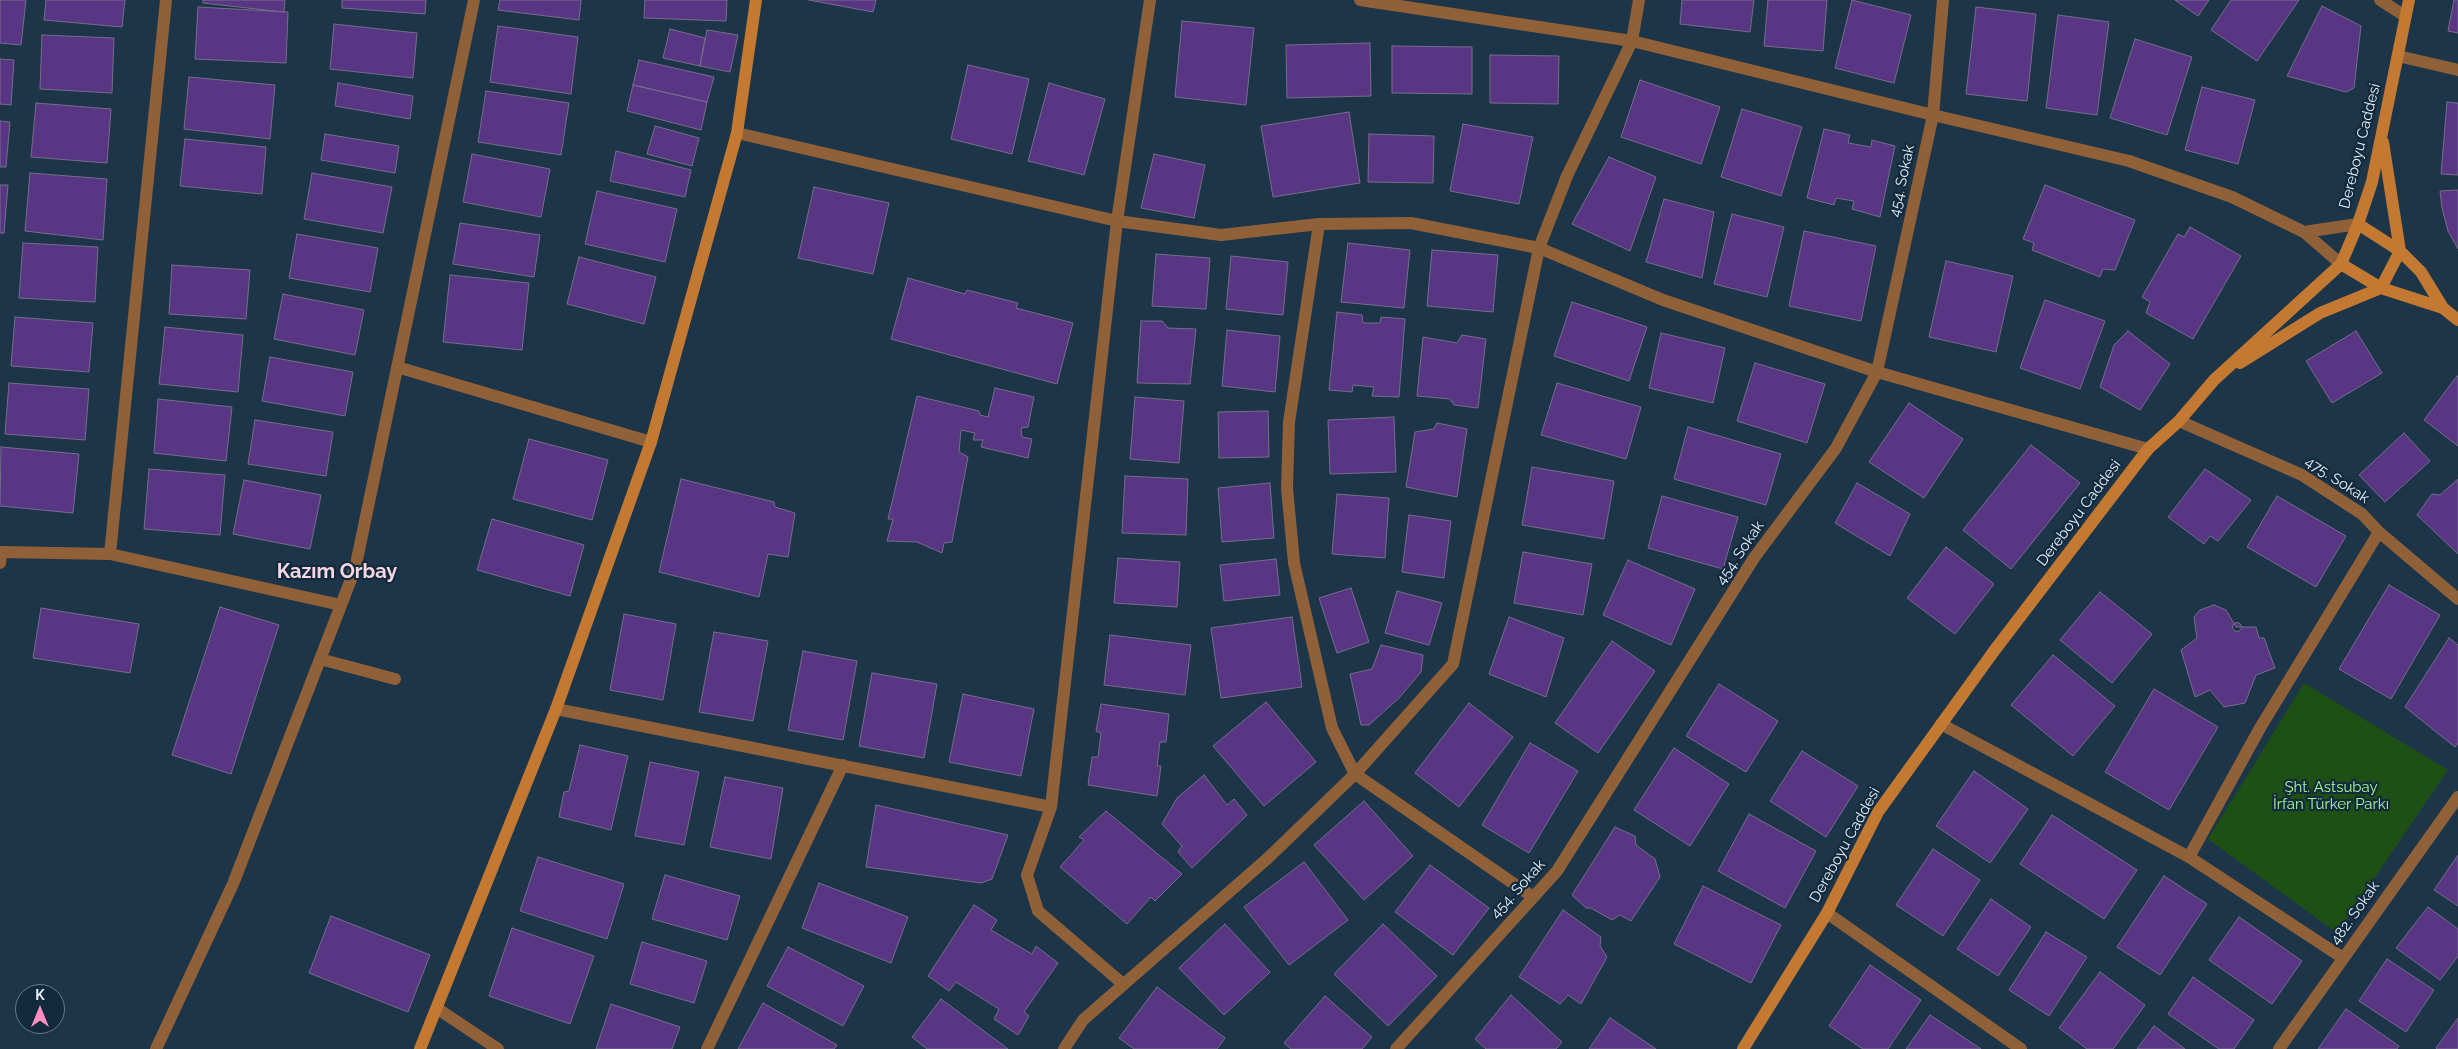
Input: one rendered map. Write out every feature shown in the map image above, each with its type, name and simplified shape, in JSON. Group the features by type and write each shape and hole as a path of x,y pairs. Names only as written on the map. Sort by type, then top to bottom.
{"street":[{"path":"110,554 166,0"},
{"path":"156,1049 233,884 355,569 474,0"},
{"path":"420,1049 438,1009 556,709 651,442 738,133 756,0"},
{"path":"1123,984 1038,911 1027,875 1050,807 1117,222 1150,0"},
{"path":"1360,0 1632,41 1932,116 2129,161 2232,196 2304,232 2340,264 2381,288 2443,308"},
{"path":"1064,1049 1083,1020 1268,858 1355,774 1453,664 1539,248 1567,176 1632,41 1638,0"},
{"name":"454. Sokak","path":"1396,1049 1557,871 1754,558 1836,448 1877,372 1932,116 1944,0"},
{"path":"2380,0 2405,16"},
{"name":"Dereboyu Caddesi","path":"1742,1049 1826,912 1878,812 1994,651 2148,449 2179,421 2214,380 2340,264 2358,224 2372,182 2409,0"},
{"path":"2398,56 2458,70"},
{"path":"2214,380 2320,314 2381,288 2400,251 2381,132"},
{"path":"738,133 1117,222 1221,235 1319,224 1411,223 1539,248 1663,300 1877,372 2148,449"},
{"path":"1319,224 1289,422 1287,488 1294,563 1332,728 1355,774 1534,897"},
{"path":"2304,232 2358,224 2400,251 2421,272 2443,308 2458,320"},
{"path":"397,367 651,442"},
{"name":"475. Sokak","path":"2179,421 2302,475 2362,514 2379,532 2458,599"},
{"path":"2189,857 2260,728 2379,532"},
{"path":"0,555 110,554 340,605"},
{"path":"320,659 395,679"},
{"path":"556,709 1050,807"},
{"path":"1941,724 2189,857 2343,958"},
{"path":"706,1049 843,765"},
{"name":"482. Sokak","path":"2279,1049 2458,797"},
{"path":"1826,912 2021,1049"},
{"path":"438,1009 498,1049"}],"green space":[{"name":"Şht. Astsubay İrfan Türker Parkı","path":"2304,683 2448,770 2337,933 2208,839"}],"building":[{"path":"0,0 26,0 21,45 0,43"},
{"path":"46,0 125,0 122,27 44,20"},
{"path":"203,0 285,0 284,12 203,3"},
{"path":"342,0 426,0 425,14 342,8"},
{"path":"500,0 581,0 579,20 498,10"},
{"path":"645,0 727,0 726,21 644,18"},
{"path":"809,0 876,0 873,12"},
{"path":"1682,0 1754,0 1750,32 1680,24"},
{"path":"1768,0 1827,0 1823,51 1764,46"},
{"path":"1852,0 1911,15 1894,83 1835,68"},
{"path":"2175,0 2209,0 2198,16"},
{"path":"2231,0 2299,0 2257,61 2211,30"},
{"path":"2454,0 2458,0 2458,33 2448,31"},
{"path":"2322,6 2361,26 2354,88 2346,92 2287,76"},
{"path":"198,7 288,12 286,63 195,59"},
{"path":"1976,7 2036,14 2027,101 1966,94"},
{"path":"2058,15 2109,22 2097,115 2046,108"},
{"path":"1182,21 1254,28 1246,105 1175,97"},
{"path":"334,24 417,33 413,78 330,69"},
{"path":"498,26 578,37 571,94 490,82"},
{"path":"670,29 705,38 700,66 663,58"},
{"path":"707,30 738,35 730,72 700,66"},
{"path":"42,35 114,38 112,93 40,89"},
{"path":"2135,39 2192,57 2167,135 2110,118"},
{"path":"1370,43 1371,96 1287,98 1286,45"},
{"path":"1392,46 1472,47 1472,94 1392,93"},
{"path":"1490,55 1559,56 1558,104 1490,103"},
{"path":"0,59 14,60 11,105 0,104"},
{"path":"639,60 714,77 707,102 633,85"},
{"path":"968,65 1029,79 1012,154 951,139"},
{"path":"189,77 275,85 270,139 184,129"},
{"path":"1640,80 1720,107 1701,164 1621,137"},
{"path":"338,83 413,96 410,119 335,106"},
{"path":"1049,83 1105,99 1084,175 1028,161"},
{"path":"633,85 707,102 701,130 627,111"},
{"path":"2202,87 2255,100 2238,164 2185,150"},
{"path":"486,91 569,103 561,155 478,142"},
{"path":"2447,102 2458,103 2458,175 2441,174"},
{"path":"36,103 111,109 107,163 31,157"},
{"path":"1742,109 1802,127 1781,196 1721,177"},
{"path":"1349,112 1360,183 1273,197 1261,126"},
{"path":"0,121 10,122 6,167 0,167"},
{"path":"1463,124 1533,137 1519,204 1450,191"},
{"path":"655,126 699,138 692,166 647,154"},
{"path":"1824,129 1850,135 1848,143 1871,147 1872,140 1895,146 1880,217 1852,209 1854,201 1836,198 1834,205 1807,198"},
{"path":"325,134 399,146 395,173 321,160"},
{"path":"1369,134 1434,136 1433,183 1368,182"},
{"path":"185,139 266,147 262,194 180,186"},
{"path":"616,151 691,170 685,197 610,181"},
{"path":"472,154 550,169 541,217 463,202"},
{"path":"1154,154 1205,165 1194,218 1141,208"},
{"path":"1609,157 1656,177 1630,251 1572,224"},
{"path":"30,173 107,179 103,240 25,231"},
{"path":"312,173 392,187 383,233 304,219"},
{"path":"0,185 8,185 4,233 0,233"},
{"path":"2045,185 2135,220 2115,270 2103,269 2100,277 2032,250 2034,243 2023,239"},
{"path":"814,187 889,203 873,274 798,258"},
{"path":"2458,190 2458,249 2448,231 2440,191"},
{"path":"597,191 677,209 665,262 585,244"},
{"path":"1664,199 1714,212 1702,278 1646,262"},
{"path":"1732,214 1784,227 1767,297 1714,284"},
{"path":"460,223 540,235 534,277 453,264"},
{"path":"2190,227 2241,256 2193,339 2146,313 2150,302 2142,297 2178,234 2184,237"},
{"path":"1804,231 1876,246 1861,321 1789,306"},
{"path":"297,234 378,248 370,292 289,278"},
{"path":"23,243 98,247 95,302 19,298"},
{"path":"1348,243 1410,250 1404,308 1341,302"},
{"path":"1432,250 1498,255 1493,312 1427,306"},
{"path":"1156,254 1210,258 1206,309 1152,306"},
{"path":"1231,256 1288,262 1283,315 1226,309"},
{"path":"579,257 656,277 644,324 567,304"},
{"path":"1946,261 2013,276 1996,352 1929,337"},
{"path":"172,265 250,270 246,319 169,314"},
{"path":"450,275 529,283 522,350 443,342"},
{"path":"908,278 965,294 967,290 1018,303 1016,308 1073,323 1057,384 891,339"},
{"path":"283,294 364,310 355,355 274,339"},
{"path":"2045,300 2105,321 2080,389 2020,368"},
{"path":"1572,302 1647,327 1629,381 1554,356"},
{"path":"1337,312 1362,315 1363,323 1380,323 1381,317 1405,319 1399,397 1372,396 1374,387 1353,385 1352,392 1329,390"},
{"path":"15,317 93,323 89,372 11,366"},
{"path":"1141,321 1162,321 1168,328 1196,329 1190,384 1137,383"},
{"path":"165,327 243,335 238,392 159,384"},
{"path":"1227,330 1280,336 1275,392 1222,386"},
{"path":"2128,331 2170,364 2140,410 2100,387 2114,345"},
{"path":"2356,331 2382,373 2332,403 2306,361"},
{"path":"1661,333 1725,348 1713,403 1649,388"},
{"path":"1462,335 1486,339 1478,408 1454,405 1450,399 1417,396 1423,337 1457,343"},
{"path":"270,357 353,372 345,416 262,401"},
{"path":"1755,363 1825,384 1807,443 1737,421"},
{"path":"2458,377 2458,446 2424,420"},
{"path":"9,383 89,389 85,440 5,434"},
{"path":"1557,383 1641,407 1626,459 1541,435"},
{"path":"995,388 1034,397 1028,427 1021,428 1022,437 1032,439 1028,458 981,447 983,440 973,440 975,433 961,430 959,452 968,457 952,542 944,543 942,553 917,542 887,541 893,519 888,519 917,396 979,411 980,415 988,417"},
{"path":"1135,397 1184,401 1179,463 1130,459"},
{"path":"158,399 232,407 226,461 154,453"},
{"path":"1909,403 1963,439 1924,498 1869,462"},
{"path":"1268,411 1269,457 1219,458 1218,412"},
{"path":"1394,417 1396,472 1330,474 1328,420"},
{"path":"255,420 333,432 326,476 248,464"},
{"path":"1437,423 1467,429 1457,497 1406,487 1415,432 1434,429"},
{"path":"1688,427 1781,454 1766,505 1674,479"},
{"path":"2404,433 2430,461 2385,502 2359,475"},
{"path":"529,439 608,460 592,520 513,499"},
{"path":"2031,445 2080,483 2011,569 1963,530"},
{"path":"1,447 79,454 73,513 0,506"},
{"path":"1532,467 1614,481 1604,539 1522,525"},
{"path":"149,469 225,475 220,535 144,529"},
{"path":"2205,469 2251,500 2218,541 2210,536 2204,544 2168,517"},
{"path":"1125,476 1188,479 1186,535 1122,533"},
{"path":"681,479 774,502 775,507 795,513 788,557 768,554 759,597 659,572"},
{"path":"2458,479 2458,554 2417,515 2432,494 2440,495"},
{"path":"244,480 321,495 310,549 233,534"},
{"path":"1270,483 1274,538 1222,542 1218,488"},
{"path":"1857,483 1910,514 1890,556 1835,523"},
{"path":"1337,494 1389,498 1385,558 1332,554"},
{"path":"1662,496 1738,517 1723,569 1648,548"},
{"path":"2277,496 2346,536 2316,587 2247,547"},
{"path":"1409,515 1451,521 1444,578 1402,572"},
{"path":"492,519 584,545 570,596 477,570"},
{"path":"1946,547 1994,584 1955,634 1907,598"},
{"path":"1523,552 1592,564 1583,615 1514,603"},
{"path":"1118,558 1180,562 1177,607 1114,603"},
{"path":"1276,559 1280,595 1224,601 1220,565"},
{"path":"1628,560 1695,589 1671,645 1603,615"},
{"path":"2389,585 2440,615 2391,699 2339,669"},
{"path":"1351,588 1369,642 1337,653 1319,598"},
{"path":"1397,591 1442,603 1429,645 1385,633"},
{"path":"2100,592 2152,634 2112,683 2060,640"},
{"path":"2214,605 2226,610 2236,627 2256,627 2259,638 2264,638 2275,668 2256,675 2245,703 2224,707 2210,690 2195,697 2181,650 2197,638 2194,617 2200,610"},
{"path":"220,607 279,625 231,774 172,755"},
{"path":"41,608 139,624 130,673 33,658"},
{"path":"624,614 676,624 663,700 610,690"},
{"path":"1292,617 1302,687 1221,698 1211,628"},
{"path":"1509,617 1564,638 1546,697 1489,674"},
{"path":"2237,622 2242,627 2237,632 2232,627"},
{"path":"714,632 768,641 753,721 699,712"},
{"path":"1110,635 1191,645 1185,695 1104,685"},
{"path":"2449,638 2458,645 2458,743 2455,747 2405,707"},
{"path":"1612,641 1655,671 1598,753 1555,723"},
{"path":"1381,645 1423,655 1421,672 1399,698 1369,725 1361,725 1350,674 1372,669"},
{"path":"803,651 857,661 843,740 788,730"},
{"path":"2053,655 2115,706 2073,756 2011,705"},
{"path":"872,673 937,684 924,758 859,746"},
{"path":"1719,684 1778,721 1746,772 1686,736"},
{"path":"2154,689 2218,727 2169,810 2105,772"},
{"path":"963,694 1034,709 1021,776 949,762"},
{"path":"1266,702 1316,762 1264,806 1213,746"},
{"path":"1469,703 1513,737 1459,807 1415,773"},
{"path":"1101,704 1169,714 1166,742 1160,742 1157,766 1161,766 1157,796 1088,785 1092,757 1098,757 1101,733 1096,731"},
{"path":"1530,743 1578,771 1529,853 1482,825"},
{"path":"580,745 628,756 611,830 559,817 564,792 569,791"},
{"path":"1674,748 1729,784 1690,846 1634,810"},
{"path":"1802,751 1858,786 1826,837 1770,801"},
{"path":"650,762 699,772 684,845 635,836"},
{"path":"1974,771 2028,809 1990,863 1936,826"},
{"path":"1204,775 1227,805 1234,799 1247,815 1192,868 1178,852 1182,846 1162,824 1177,798"},
{"path":"725,777 783,788 771,859 710,847"},
{"path":"1364,801 1413,856 1364,900 1314,845"},
{"path":"876,805 1008,835 992,879 981,883 866,867"},
{"path":"1106,811 1182,874 1155,901 1151,897 1127,924 1060,867 1084,840 1079,837"},
{"path":"1749,814 1816,851 1785,908 1718,871"},
{"path":"2052,815 2137,870 2104,919 2020,864"},
{"path":"1615,827 1635,836 1636,845 1655,859 1660,877 1631,921 1620,915 1612,920 1591,908 1586,908 1572,895"},
{"path":"1933,849 1980,880 1943,936 1896,905"},
{"path":"2458,855 2458,906 2434,890"},
{"path":"538,857 624,884 607,939 520,911"},
{"path":"1304,862 1348,920 1289,965 1244,907"},
{"path":"1430,865 1489,908 1453,955 1395,912"},
{"path":"665,875 740,896 727,940 652,919"},
{"path":"2164,876 2207,904 2160,975 2117,947"},
{"path":"819,883 908,917 891,963 802,928"},
{"path":"1703,886 1781,925 1751,983 1674,944"},
{"path":"1991,899 2031,927 1998,976 1957,949"},
{"path":"974,905 997,920 991,930 1032,954 1036,946 1058,963 1024,1012 1029,1016 1018,1035 994,1019 999,1009 956,982 949,991 928,976"},
{"path":"2428,907 2458,929 2458,956 2440,980 2396,948"},
{"path":"1563,910 1601,937 1600,946 1607,957 1581,1004 1568,995 1560,1004 1519,977"},
{"path":"331,916 430,955 408,1012 309,973"},
{"path":"2239,917 2302,961 2272,1004 2209,960"},
{"path":"1225,924 1270,972 1224,1015 1179,968"},
{"path":"1383,924 1437,976 1388,1026 1334,974"},
{"path":"512,928 594,956 570,1024 489,996"},
{"path":"2046,932 2087,957 2049,1016 2009,990"},
{"path":"642,942 707,961 694,1003 630,984"},
{"path":"788,947 864,986 843,1026 767,986"},
{"path":"2387,959 2434,990 2406,1032 2359,1001"},
{"path":"1870,965 1921,1000 1888,1049 1863,1049 1829,1026"},
{"path":"2100,972 2145,1005 2113,1049 2087,1049 2059,1028"},
{"path":"2193,977 2254,1020 2234,1049 2219,1049 2168,1014"},
{"path":"1157,987 1225,1038 1217,1049 1134,1049 1119,1038"},
{"path":"1511,995 1562,1042 1556,1049 1486,1049 1475,1039"},
{"path":"1325,996 1372,1037 1362,1049 1291,1049 1284,1043"},
{"path":"941,999 1008,1049 927,1049 912,1037"},
{"path":"763,1003 837,1045 834,1049 738,1049"},
{"path":"611,1004 680,1027 672,1049 596,1049"},
{"path":"2346,1009 2399,1046 2397,1049 2318,1049"},
{"path":"1930,1015 1981,1049 1906,1049"},
{"path":"1610,1018 1656,1049 1589,1049"},
{"path":"2458,1018 2458,1049 2437,1049 2436,1048"},
{"path":"2154,1026 2185,1049 2137,1049"}],"district":[{"name":"Kazım Orbay","path":"337,572"}]}
